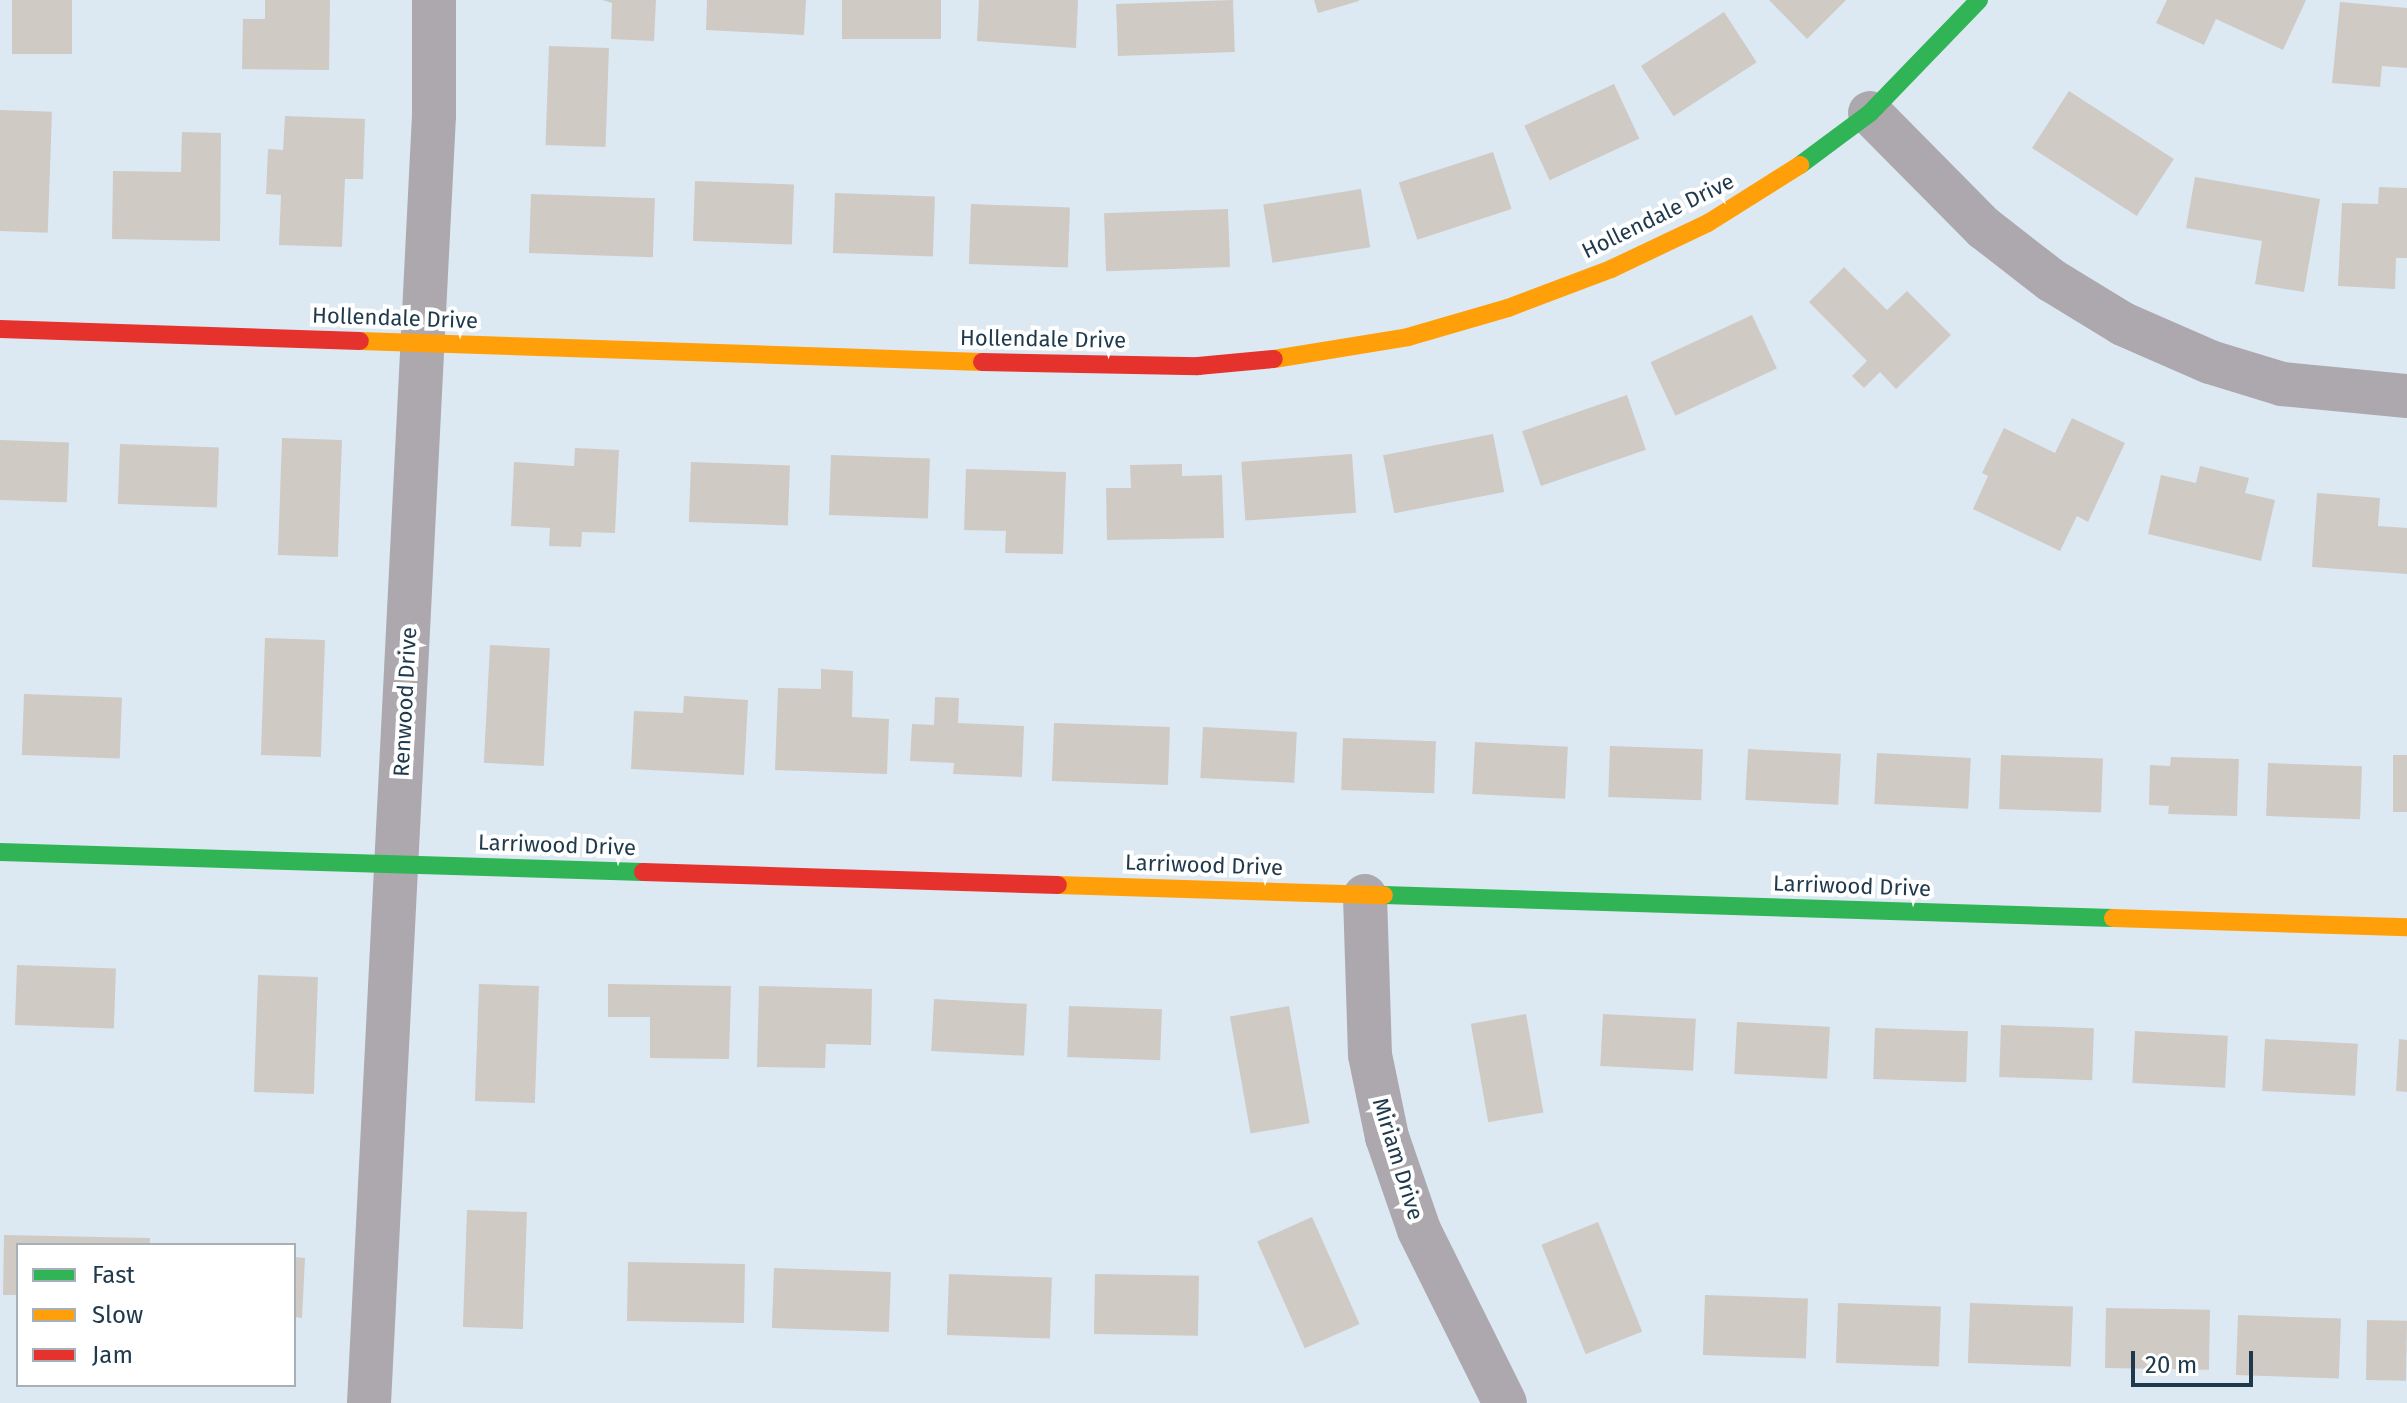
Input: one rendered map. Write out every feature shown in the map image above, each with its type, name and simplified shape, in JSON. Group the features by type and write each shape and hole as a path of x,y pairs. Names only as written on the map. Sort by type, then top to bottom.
{"street":[{"name":"Renwood Drive","path":"369,1403 423,343 434,0"},
{"name":"Hollendale Drive","path":"0,329 1092,366 1198,366 1307,356 1408,337 1508,308 1611,269 1708,223 1791,172 1870,113 1979,0"},
{"path":"1870,113 1984,228 2051,280 2123,324 2210,362 2282,384 2407,396"},
{"name":"Larriwood Drive","path":"0,852 2407,927"},
{"name":"Miriam Drive","path":"1365,896 1370,1055 1387,1137 1419,1230 1505,1403"}],"building":[{"path":"12,0 72,0 72,54 12,54"},
{"path":"265,0 330,0 329,70 242,69 243,19 265,19"},
{"path":"602,0 656,0 654,41 611,39 612,3"},
{"path":"707,0 806,0 804,35 706,30"},
{"path":"842,0 941,0 941,39 842,39"},
{"path":"979,0 1078,0 1076,48 977,41"},
{"path":"1233,0 1235,52 1118,56 1116,4"},
{"path":"1314,0 1359,0 1359,1 1318,13"},
{"path":"1769,0 1846,0 1807,39"},
{"path":"2167,0 2306,0 2283,50 2216,19 2204,45 2156,23"},
{"path":"2340,2 2407,8 2407,68 2382,66 2380,87 2332,83"},
{"path":"1724,12 1757,62 1674,116 1641,66"},
{"path":"549,46 609,48 606,147 546,145"},
{"path":"1614,84 1639,138 1550,180 1524,126"},
{"path":"2069,91 2174,159 2137,216 2032,148"},
{"path":"0,110 52,112 48,233 0,231"},
{"path":"285,116 365,119 363,179 345,179 342,247 279,245 281,195 266,194 268,149 283,150"},
{"path":"182,132 221,133 220,241 112,239 113,171 181,172"},
{"path":"1493,152 1512,209 1417,240 1399,183"},
{"path":"2195,177 2320,199 2304,292 2255,284 2262,241 2186,228"},
{"path":"695,181 794,184 792,244 693,241"},
{"path":"2379,187 2407,188 2407,258 2396,258 2395,289 2338,286 2342,203 2378,204"},
{"path":"1361,189 1370,247 1272,263 1263,204"},
{"path":"835,193 935,196 933,256 833,253"},
{"path":"531,194 655,198 653,257 529,253"},
{"path":"971,204 1070,207 1068,267 969,264"},
{"path":"1228,209 1230,267 1106,271 1104,213"},
{"path":"1844,267 1887,310 1907,291 1951,335 1896,389 1880,372 1864,388 1852,376 1867,361 1809,302"},
{"path":"1752,315 1777,368 1675,416 1650,362"},
{"path":"1627,395 1646,450 1541,486 1522,431"},
{"path":"2072,418 2125,443 2088,522 2077,516 2060,551 1973,509 1988,476 1982,473 2004,428 2055,453"},
{"path":"1493,434 1504,492 1394,513 1383,455"},
{"path":"282,438 342,440 338,557 278,555"},
{"path":"0,440 69,442 67,502 0,500"},
{"path":"120,444 219,447 217,507 118,504"},
{"path":"575,448 619,450 615,533 582,532 581,547 549,546 550,528 511,526 514,462 574,466"},
{"path":"1352,454 1356,513 1245,521 1241,462"},
{"path":"831,455 930,458 928,518 829,515"},
{"path":"691,462 790,465 788,525 689,522"},
{"path":"1182,464 1182,476 1222,475 1224,538 1107,540 1106,488 1131,488 1130,465"},
{"path":"2200,466 2249,478 2245,493 2275,500 2261,561 2148,534 2161,475 2196,483"},
{"path":"966,469 1066,472 1063,554 1005,553 1006,531 964,530"},
{"path":"2317,493 2380,498 2378,526 2407,528 2407,574 2312,567"},
{"path":"265,638 325,640 321,757 261,755"},
{"path":"490,645 550,648 544,766 484,763"},
{"path":"821,669 853,671 852,717 889,719 887,774 775,770 778,688 821,689"},
{"path":"24,694 122,697 120,758 22,755"},
{"path":"684,696 748,700 744,775 631,769 634,711 683,713"},
{"path":"935,697 959,698 958,723 1024,726 1022,777 953,774 954,763 910,761 912,724 934,725"},
{"path":"1054,723 1170,727 1168,785 1052,781"},
{"path":"1203,727 1297,732 1294,783 1200,778"},
{"path":"1343,738 1436,741 1434,793 1341,790"},
{"path":"1475,742 1568,747 1565,799 1472,794"},
{"path":"1610,746 1703,749 1701,800 1608,797"},
{"path":"1748,749 1841,754 1838,805 1745,800"},
{"path":"1877,753 1971,758 1968,809 1874,804"},
{"path":"2001,755 2103,759 2101,813 1999,809"},
{"path":"2393,755 2407,755 2407,812 2393,812"},
{"path":"2171,757 2239,759 2237,816 2168,814 2169,806 2149,805 2150,765 2170,766"},
{"path":"2268,763 2362,766 2360,819 2266,816"},
{"path":"17,965 116,968 114,1028 15,1025"},
{"path":"258,975 318,977 314,1094 254,1092"},
{"path":"479,984 539,986 535,1103 475,1101"},
{"path":"608,984 731,986 729,1059 650,1058 650,1017 608,1017"},
{"path":"759,986 872,989 871,1045 826,1044 825,1068 757,1067"},
{"path":"934,999 1027,1004 1024,1056 931,1051"},
{"path":"1069,1006 1162,1009 1160,1060 1067,1057"},
{"path":"1289,1006 1310,1123 1251,1134 1230,1016"},
{"path":"1526,1014 1543,1112 1488,1122 1471,1024"},
{"path":"1603,1014 1696,1019 1693,1071 1600,1066"},
{"path":"1737,1022 1830,1027 1827,1079 1734,1074"},
{"path":"2001,1025 2094,1028 2092,1080 1999,1077"},
{"path":"1875,1028 1968,1031 1966,1082 1873,1079"},
{"path":"2135,1031 2228,1036 2225,1088 2132,1083"},
{"path":"2265,1039 2358,1044 2355,1096 2262,1091"},
{"path":"2399,1039 2407,1040 2407,1092 2396,1091"},
{"path":"467,1210 527,1212 523,1329 463,1327"},
{"path":"1312,1217 1360,1324 1305,1348 1257,1241"},
{"path":"1598,1222 1642,1331 1586,1354 1541,1245"},
{"path":"4,1235 150,1238 150,1243 16,1243 16,1295 3,1295"},
{"path":"296,1257 305,1258 302,1318 296,1317"},
{"path":"628,1262 745,1264 744,1323 627,1321"},
{"path":"774,1268 891,1272 889,1332 772,1328"},
{"path":"949,1274 1052,1278 1050,1339 947,1335"},
{"path":"1095,1274 1199,1276 1198,1336 1094,1334"},
{"path":"1705,1295 1808,1299 1806,1359 1703,1355"},
{"path":"1838,1303 1941,1307 1939,1367 1836,1363"},
{"path":"1970,1303 2073,1307 2071,1367 1968,1363"},
{"path":"2106,1308 2210,1310 2209,1370 2105,1368"},
{"path":"2238,1315 2341,1319 2339,1379 2236,1375"},
{"path":"2367,1320 2407,1321 2406,1381 2366,1380"}],"traffic: fast":[{"path":"1800,165 1870,113 1979,0"},
{"path":"0,852 643,872"},
{"path":"1384,895 2113,918"}],"traffic: slow":[{"path":"1274,359 1408,337 1508,308 1611,269 1708,223 1800,165"},
{"path":"360,341 982,362"},
{"path":"1058,885 1384,895"},
{"path":"2113,918 2407,927"}],"traffic: jam":[{"path":"0,329 360,341"},
{"path":"982,362 1198,366 1274,359"},
{"path":"643,872 1058,885"}]}
